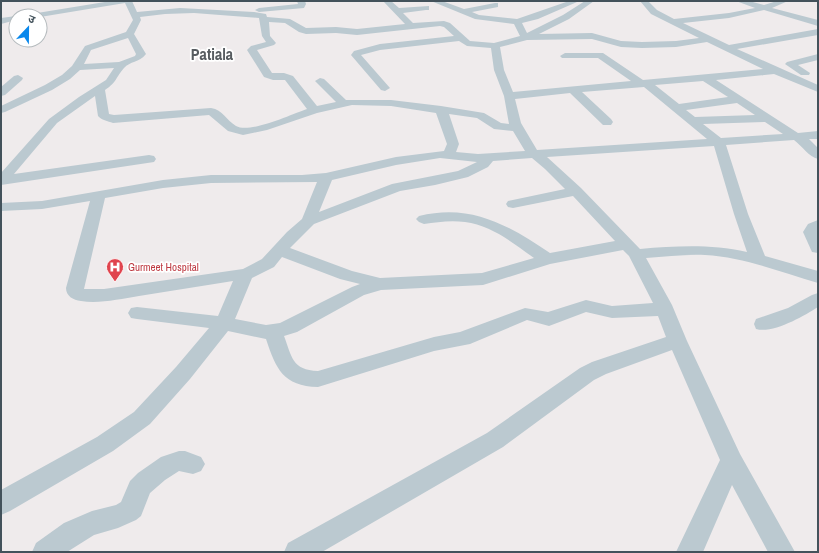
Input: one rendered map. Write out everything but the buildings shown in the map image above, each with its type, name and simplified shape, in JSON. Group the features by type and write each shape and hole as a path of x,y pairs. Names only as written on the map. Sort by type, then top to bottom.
{"street":[{"path":"4,107 61,80 78,67 88,48 130,34 137,20 127,1 48,14"},
{"path":"245,13 301,6 301,1"},
{"path":"387,1 411,26"},
{"path":"435,1 481,18 515,21 535,17 566,4 590,1"},
{"path":"525,37 573,12 590,1"},
{"path":"644,1 654,12 673,22 774,71 818,89"},
{"path":"740,1 818,23"},
{"path":"673,22 733,15 765,8 784,1"},
{"path":"463,12 492,3 515,21 525,37"},
{"path":"48,11 50,5"},
{"path":"135,15 189,7 263,16 266,36 271,43 252,50 268,75 275,77 284,76 289,78 314,110"},
{"path":"396,11 426,8"},
{"path":"803,19 818,13"},
{"path":"264,19 287,21 306,31 336,30 357,32 441,23 446,25 464,41 472,44 495,46 501,42 525,37 592,36 621,44 642,45 676,44 708,39"},
{"path":"78,67 121,65 138,58 141,54 133,42 130,34"},
{"path":"728,48 816,34"},
{"path":"741,36 758,43"},
{"path":"385,88 356,55 357,53 380,47 460,38"},
{"path":"495,46 499,70 509,96 517,128 533,153 550,166 576,191 632,249 664,309 677,341 732,461 782,552"},
{"path":"565,56 600,55 644,84 718,142 722,149 741,214 758,259"},
{"path":"805,73 790,64 818,57"},
{"path":"1,180 53,121 110,82 121,65"},
{"path":"509,96 774,71"},
{"path":"785,75 818,71"},
{"path":"1,93 18,78"},
{"path":"706,78 797,137 818,155"},
{"path":"320,81 343,104"},
{"path":"99,89 104,116 113,119 211,111 215,112 233,130 243,131 269,126 314,110 343,104 378,102 480,115 498,126 517,128"},
{"path":"574,91 607,122"},
{"path":"676,108 740,99"},
{"path":"440,109 453,144 449,154"},
{"path":"692,121 769,118"},
{"path":"1,207 42,205 163,184 211,179 302,179 326,177 430,155 449,154 467,158 489,157 818,135"},
{"path":"98,196 75,292 81,295 104,295 245,274 262,267 309,221 397,187 435,181 463,174 483,164 489,157"},
{"path":"1,180 149,159"},
{"path":"309,221 316,199 326,177"},
{"path":"513,204 576,191"},
{"path":"424,219 452,217 474,219 508,234 547,259"},
{"path":"818,225 813,227 812,232 818,248"},
{"path":"137,313 224,323 259,332 281,330 290,327 358,291 380,284 483,279 547,259 632,249 703,250 758,259 818,277"},
{"path":"278,250 346,275 380,284"},
{"path":"1,503 105,444 142,418 183,373 224,323 245,274"},
{"path":"763,324 794,313 818,300"},
{"path":"273,331 284,362 291,371 301,379 318,380 434,344 463,339 525,314 531,314 549,319 586,306 612,312 664,309"},
{"path":"297,552 494,440 587,374 599,368 677,341"},
{"path":"45,552 83,526 93,522 115,518 128,512 136,505 138,491 142,484 168,466 178,461 185,461 193,464"},
{"path":"688,552 698,535 719,486 732,461"}],"place":[{"name":"Gurmeet Hospital","path":"115,282"}],"district":[{"name":"Patiala","path":"212,54"}]}
